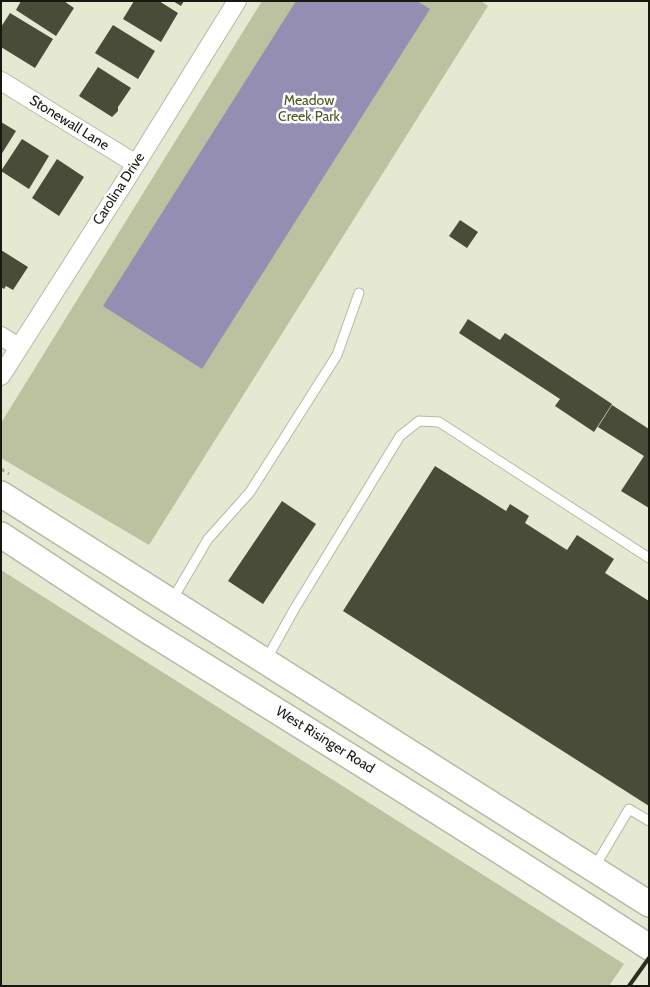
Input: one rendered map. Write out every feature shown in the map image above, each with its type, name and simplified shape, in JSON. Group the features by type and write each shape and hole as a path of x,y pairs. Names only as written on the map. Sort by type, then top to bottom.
{"main road":[{"path":"1,494 649,904"},
{"name":"West Risinger Road","path":"1,535 152,633 247,691 649,947"},
{"path":"105,602 118,603 128,608 214,663 237,673 250,672 266,661"}],"street":[{"name":"Carolina Drive","path":"1,376 237,1"},
{"name":"Stonewall Lane","path":"1,81 136,164"},
{"path":"1,336 18,347"}],"lane":[{"path":"171,602 208,538 250,492 337,355 359,293"},
{"path":"266,661 295,608 400,436 419,421 440,422 649,558"},
{"path":"594,868 629,810 649,821"}],"green space":[{"name":"Meadow Creek Park","path":"262,1 481,1 488,6 149,545 1,458 1,423"},
{"path":"1,570 624,964 609,986 1,986"}],"shaded area":[{"path":"296,1 417,1 430,9 202,369 103,306"}],"building":[{"path":"21,1 64,1 74,8 56,36 16,10"},
{"path":"134,1 159,1 178,13 161,42 123,19"},
{"path":"173,1 184,1 181,6"},
{"path":"10,13 53,39 35,68 1,47 1,27"},
{"path":"113,25 155,51 138,79 95,53"},
{"path":"98,67 131,88 118,107 118,111 112,117 79,96"},
{"path":"1,122 16,131 1,155"},
{"path":"22,139 49,156 29,189 1,171"},
{"path":"57,159 84,177 59,216 32,198"},
{"path":"460,220 478,232 467,248 449,236"},
{"path":"1,250 28,267 13,290 6,286 4,289 1,287"},
{"path":"468,319 500,340 505,333 612,404 594,432 555,406 560,399 459,333"},
{"path":"612,405 649,429 649,508 621,491 644,456 598,427"},
{"path":"435,466 506,511 510,504 529,516 525,523 567,550 577,535 614,559 605,573 649,601 649,806 343,611"},
{"path":"282,501 316,524 263,604 228,581"}],"railway":[{"path":"629,986 649,958"}]}
